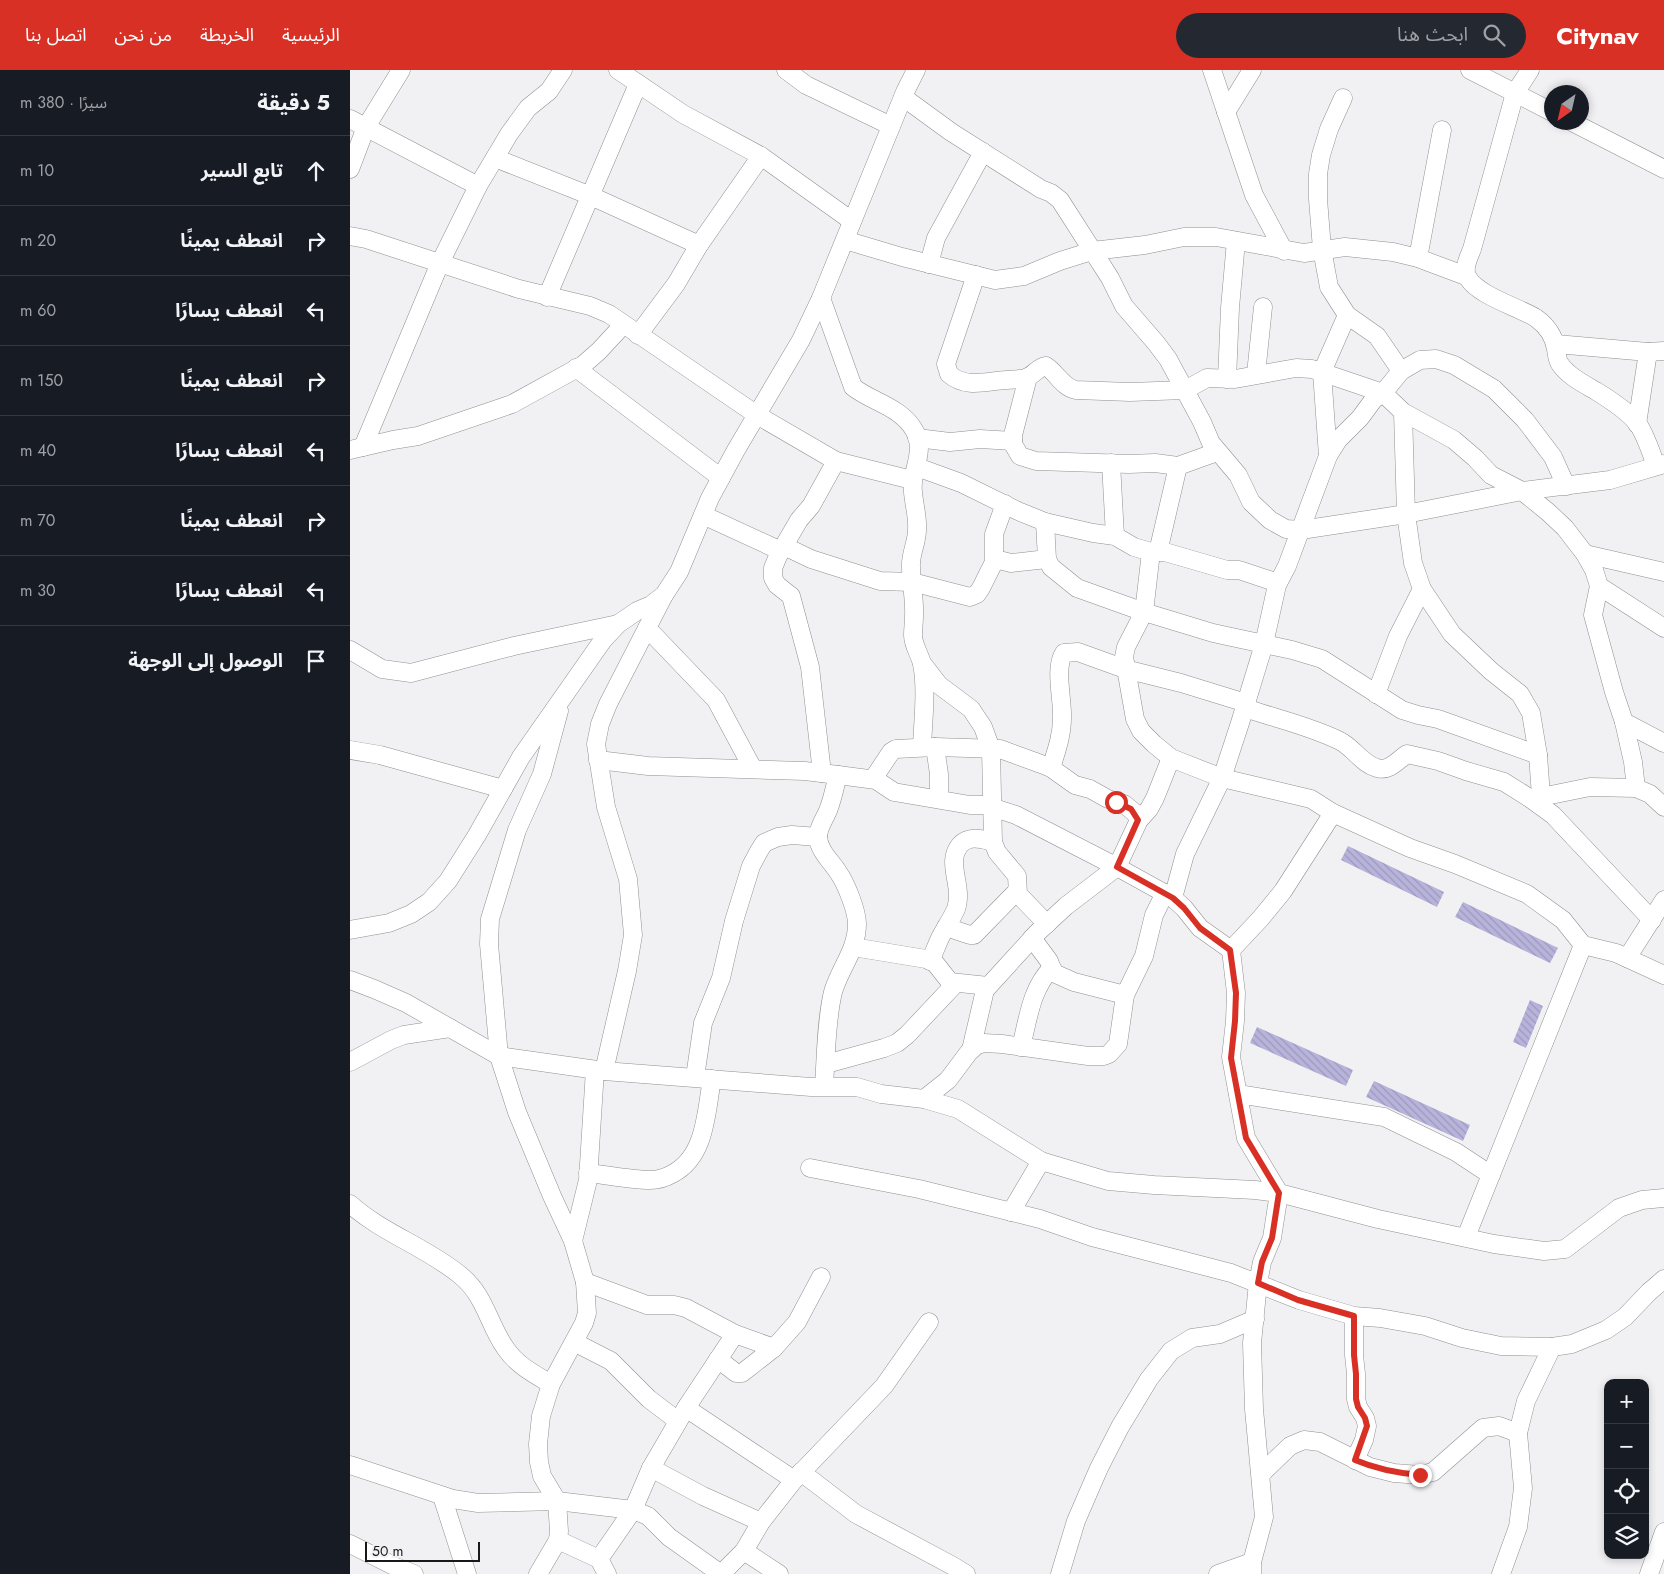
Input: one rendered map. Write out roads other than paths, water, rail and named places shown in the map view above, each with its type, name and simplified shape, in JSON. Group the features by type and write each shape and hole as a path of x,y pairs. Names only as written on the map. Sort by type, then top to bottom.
{"street":[{"path":"350,169 366,127 402,70"},
{"path":"357,449 440,263 478,186 509,134 528,108 549,91 563,70"},
{"path":"618,70 683,114 761,156 852,221"},
{"path":"573,1241 588,1173 600,1071 627,972 633,935 628,879 606,806 598,760 596,744 600,724 608,704 664,595 679,572 720,478 801,340 821,298 903,97 916,70"},
{"path":"1212,70 1254,195 1284,250"},
{"path":"1226,112 1252,70"},
{"path":"1470,70 1544,108"},
{"path":"1466,276 1466,265 1515,92 1530,70"},
{"path":"794,73 806,85 891,126"},
{"path":"547,297 638,84"},
{"path":"845,240 929,264 995,280 1024,276 1060,261 1092,251 1145,245 1184,237 1216,237 1304,253 1345,247 1393,252 1418,258 1466,276 1475,286 1508,306 1536,318 1549,330 1556,344 1558,362 1566,371 1612,401 1637,424 1660,465 1610,480 1522,491 1406,514 1301,530 1286,529 1270,520 1251,502 1238,475 1211,443 1202,422 1156,343 1124,306 1110,278 1092,251 1060,200 1052,193 1041,189 951,132 903,97"},
{"path":"1343,98 1329,130 1321,155 1318,174 1322,250 1329,287 1346,314 1377,336 1401,371"},
{"path":"350,119 478,186"},
{"path":"1418,258 1442,130"},
{"path":"1588,130 1664,169"},
{"path":"929,264 936,238 983,152"},
{"path":"638,335 676,284 699,245 761,156"},
{"path":"495,158 590,196 699,245"},
{"path":"350,236 366,239 519,289 590,306 609,314 757,415 836,461 961,484 1045,522 1115,536 1134,547 1154,552 1165,552 1227,570 1239,570 1278,583"},
{"path":"1227,379 1230,308 1236,241"},
{"path":"976,275 946,364 947,372 952,377 970,383 992,382 1028,377 1040,367 1046,366 1069,388 1076,390 1130,392 1184,390 1207,378 1235,379 1296,368 1312,369 1383,392 1403,412 1454,440 1491,475 1522,491 1565,528 1594,570 1599,586 1593,615 1624,722 1633,762 1636,788"},
{"path":"821,298 853,387 861,394 873,398 907,420 915,431 919,444 914,474 917,532 911,556 914,644 922,663 939,685 971,709 983,727 991,749 992,842 997,852 1017,876 1017,891 1020,897 1046,924"},
{"path":"1256,374 1263,307"},
{"path":"1328,456 1322,372 1346,314"},
{"path":"357,449 418,436 512,404 576,368 599,351 623,325"},
{"path":"1556,344 1656,352 1637,424"},
{"path":"924,1099 948,1080 971,1050 977,1045 984,1043 1021,1046 1088,1056 1104,1056 1109,1054 1118,1044 1125,995 1144,956 1154,915 1169,896 1185,854 1222,778 1264,644 1278,583 1287,566 1328,456 1338,440 1401,371 1420,360 1436,359 1454,365 1494,389 1525,420 1553,457 1566,486"},
{"path":"576,368 720,478"},
{"path":"1028,377 1013,441 1016,451 1020,456 1036,461 1155,463 1178,466 1217,452"},
{"path":"1403,412 1406,514 1413,563 1422,589 1452,634 1491,671 1520,694 1531,713 1538,756 1536,797"},
{"path":"917,438 950,442 980,439 1013,441"},
{"path":"824,1086 834,991 853,947 857,928 857,915 843,880 827,858 818,838 820,827 829,808 830,774 810,667 791,596 777,585 772,578 782,548 799,520 811,506 836,461"},
{"path":"1111,463 1115,536"},
{"path":"1178,466 1154,552 1144,612 1126,646 1124,657 1136,719 1141,731 1171,758 1222,778 1311,799 1333,813 1410,848 1455,864 1527,894 1563,920 1583,945 1627,958 1664,975"},
{"path":"703,515 811,559 880,581 912,582 970,597 977,594 994,562 994,534 1006,504"},
{"path":"1045,522 1047,559 1052,567 1077,588 1144,612 1213,633 1292,650 1322,659 1402,710 1438,719 1538,756"},
{"path":"1584,554 1664,572"},
{"path":"994,562 999,560 1011,563 1047,559"},
{"path":"1599,586 1664,628"},
{"path":"1376,694 1398,636 1422,589"},
{"path":"350,930 389,922 411,914 429,902 448,881 477,835 521,757 603,640 618,624 637,611 651,605 664,595"},
{"path":"350,650 382,669 411,673 514,646 618,624"},
{"path":"647,628 716,700 753,769"},
{"path":"1051,768 1060,737 1062,718 1060,662 1064,653 1078,652 1181,683 1324,734 1343,742 1359,757 1378,769 1389,768 1408,754 1438,760 1466,771 1504,782 1536,797 1652,920"},
{"path":"922,663 928,747 939,774 939,799"},
{"path":"538,1574 558,1540 559,1531 557,1501 542,1476 538,1444 541,1416 551,1384 584,1323 586,1313 585,1282 573,1241 517,1112 499,1056 489,944 490,919 517,830 542,774 562,698"},
{"path":"1624,722 1664,743"},
{"path":"873,780 891,752 896,749 928,747 1000,749 1051,768 1075,784 1124,804 1135,813 1138,820"},
{"path":"350,750 380,755 503,789"},
{"path":"971,1050 982,1001 988,986 1046,924 1066,906 1117,867 1138,820 1149,809 1155,798 1171,758"},
{"path":"598,760 648,766 753,769 830,774 876,780 894,792 991,807 1016,815 1169,896 1184,908 1200,928 1230,950 1236,993 1231,1058 1246,1138 1279,1193 1272,1238 1262,1262 1258,1283 1252,1343 1254,1409 1264,1517 1252,1568 1218,1574"},
{"path":"1536,797 1590,787 1636,788 1650,794 1664,807"},
{"path":"1230,950 1261,918 1283,891 1333,813"},
{"path":"588,1173 650,1180 665,1178 678,1171 694,1154 700,1142 704,1078 704,1023 721,978 734,920 752,866 764,843 778,837 792,835 818,838"},
{"path":"930,961 956,909 957,880 953,864 954,854 966,840 972,838 992,842"},
{"path":"946,927 974,935 1017,891"},
{"path":"1627,958 1664,900"},
{"path":"1032,938 1056,974 1074,982 1125,995"},
{"path":"1466,1237 1583,945"},
{"path":"853,947 921,958 935,964 950,982 988,986"},
{"path":"1021,1046 1036,991 1042,977 1052,968"},
{"path":"350,980 406,1003 499,1056 600,1071 811,1087 857,1087 881,1094 924,1099 958,1108 1042,1162 1108,1180 1279,1193 1378,1219 1544,1251 1565,1249 1619,1208 1642,1200 1664,1198"},
{"path":"826,1064 897,1043 956,983"},
{"path":"350,1062 404,1035 450,1028"},
{"path":"1238,1094 1384,1117 1456,1152 1491,1175"},
{"path":"1011,1212 1042,1162"},
{"path":"810,1168 919,1189 1040,1219 1092,1237 1222,1270 1298,1300 1354,1316 1380,1318 1425,1326 1462,1338 1502,1346 1552,1347 1572,1344 1606,1330 1625,1317 1664,1278"},
{"path":"350,1204 386,1230 439,1260 461,1275 482,1300 505,1348 516,1362 551,1384"},
{"path":"718,1360 736,1373 742,1373 774,1348 797,1322 821,1277"},
{"path":"585,1282 647,1305 674,1305 686,1308 735,1334 774,1348"},
{"path":"1354,1316 1356,1399 1367,1426 1355,1460"},
{"path":"1060,1574 1076,1521 1099,1468 1120,1427 1149,1379 1171,1351 1192,1338 1220,1334 1255,1319"},
{"path":"350,1465 442,1496 478,1503 557,1501 633,1510 648,1516 669,1537 721,1574 744,1551 760,1522 797,1476 884,1386 930,1322"},
{"path":"558,1540 603,1567 633,1510 651,1468 682,1414 735,1334"},
{"path":"574,1342 611,1361 649,1399 682,1414 797,1476 856,1514 966,1574"},
{"path":"1501,1574 1518,1527 1523,1488 1518,1433 1526,1401 1552,1347"},
{"path":"1261,1474 1290,1446 1304,1440 1320,1442 1370,1467 1394,1473 1420,1475 1433,1472 1483,1428 1499,1426 1518,1433"},
{"path":"651,1468 703,1496 760,1522"},
{"path":"442,1496 468,1574"},
{"path":"1649,1574 1664,1532"},
{"path":"350,1544 414,1574"},
{"path":"744,1551 779,1574"}]}
